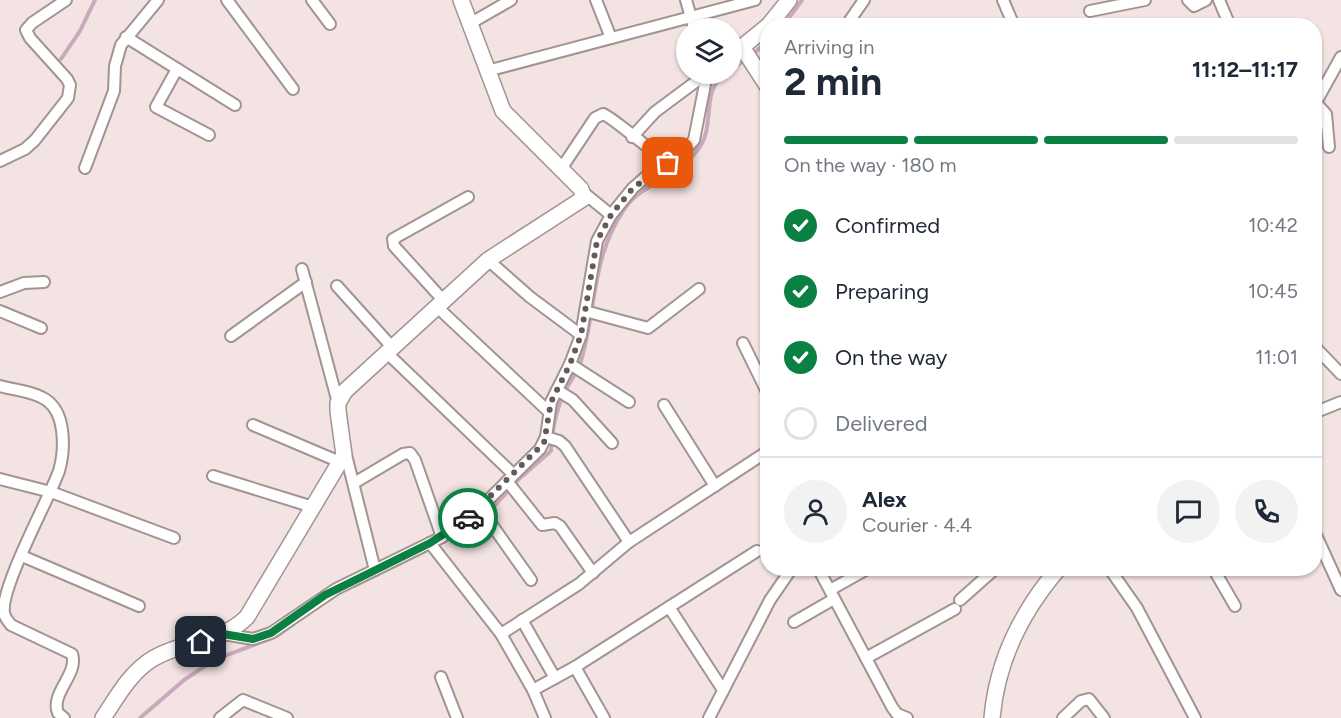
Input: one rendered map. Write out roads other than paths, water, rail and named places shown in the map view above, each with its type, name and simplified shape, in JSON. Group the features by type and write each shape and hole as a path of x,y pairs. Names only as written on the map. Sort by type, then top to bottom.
{"street":[{"path":"0,161 25,149 68,98 70,85 30,38 26,30 32,23 66,0"},
{"path":"84,168 114,91 116,58 126,37 158,0"},
{"path":"227,0 293,89"},
{"path":"312,0 330,24"},
{"path":"461,0 503,111 584,193 611,215"},
{"path":"471,23 510,0"},
{"path":"596,0 611,38"},
{"path":"686,0 691,18"},
{"path":"487,71 690,15 755,0"},
{"path":"774,18 789,0"},
{"path":"852,18 864,0"},
{"path":"1004,0 1011,18"},
{"path":"1090,11 1145,0"},
{"path":"1188,0 1194,6 1206,0"},
{"path":"1219,0 1227,18"},
{"path":"760,34 743,53 760,76"},
{"path":"126,37 235,105"},
{"path":"1322,93 1339,65"},
{"path":"177,69 156,107 209,135"},
{"path":"632,137 660,108 693,84"},
{"path":"548,411 562,393 575,368 581,335 591,312 594,253 611,215 633,188 681,155 694,140 705,84"},
{"path":"1322,110 1326,114 1329,147"},
{"path":"561,169 599,115 611,117 632,137 668,163"},
{"path":"338,403 345,391 488,260 515,240 574,206 584,198 584,193"},
{"path":"223,634 253,639 271,633 325,595 375,570 432,548 442,537 483,513 550,438 548,411 440,303 394,246 393,239 468,197"},
{"path":"488,260 530,297 581,335"},
{"path":"302,269 338,403 342,455 354,483 375,570"},
{"path":"0,292 24,283 44,282"},
{"path":"231,336 306,282"},
{"path":"338,286 389,350 511,482 542,525 555,523 560,526 593,573"},
{"path":"591,312 648,328 699,290"},
{"path":"0,311 41,328"},
{"path":"743,343 760,378"},
{"path":"1322,354 1341,374"},
{"path":"575,368 629,402"},
{"path":"0,386 48,400 59,411 63,452 51,492 11,578 3,607 6,619 11,625 72,654 72,665 56,701 58,713 64,718"},
{"path":"562,393 612,443"},
{"path":"1322,410 1341,402"},
{"path":"664,405 715,486"},
{"path":"253,425 342,455"},
{"path":"550,438 565,446 629,542"},
{"path":"354,483 403,454 410,453 415,460 442,537"},
{"path":"103,718 131,678 153,658 223,634 241,624 256,605 342,455"},
{"path":"501,634 593,573 629,542 715,486 760,460"},
{"path":"213,476 313,507"},
{"path":"0,479 51,492 174,538"},
{"path":"483,513 531,580"},
{"path":"432,548 501,634 533,690 545,718"},
{"path":"1322,548 1341,590"},
{"path":"533,690 575,667 757,552"},
{"path":"22,556 139,606"},
{"path":"0,574 11,578"},
{"path":"709,718 770,600 786,576"},
{"path":"822,576 892,707 897,714 907,718"},
{"path":"794,622 858,576"},
{"path":"866,658 958,604 988,576"},
{"path":"992,718 996,687 1008,648 1026,611 1052,576"},
{"path":"1115,576 1137,608 1195,718"},
{"path":"1218,576 1235,606"},
{"path":"669,607 723,690"},
{"path":"522,620 555,678"},
{"path":"575,667 604,718"},
{"path":"441,677 457,718"},
{"path":"1063,718 1081,701 1089,699 1104,718"},
{"path":"220,718 243,700 286,718"}],"waterway":[{"path":"61,59 80,31 95,0"},
{"path":"789,18 802,0"},
{"path":"753,54 760,48"},
{"path":"742,62 747,58"},
{"path":"354,586 436,546 485,516 520,478 551,451 557,411 581,361 600,264 614,226 632,200 682,165 699,148 707,129 710,99 716,84"},
{"path":"140,718 184,680 214,660 277,636 306,615"}]}
